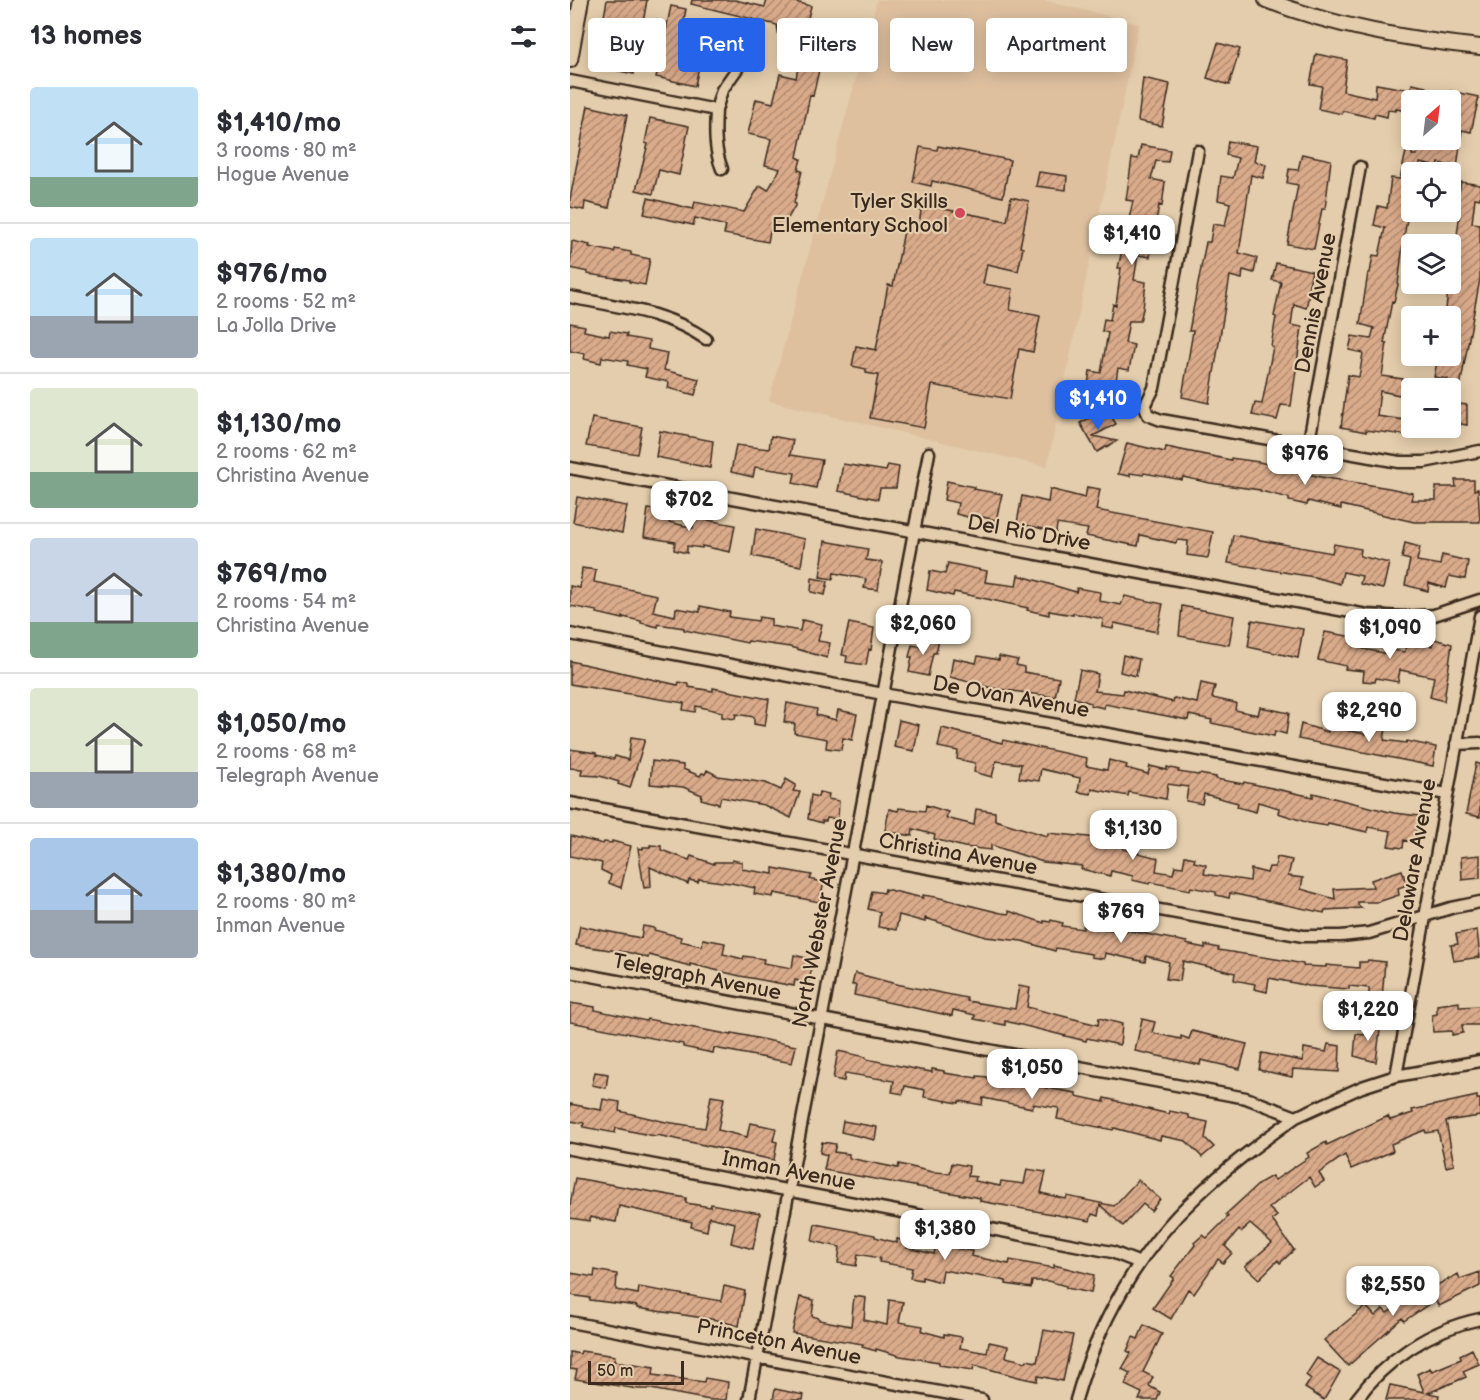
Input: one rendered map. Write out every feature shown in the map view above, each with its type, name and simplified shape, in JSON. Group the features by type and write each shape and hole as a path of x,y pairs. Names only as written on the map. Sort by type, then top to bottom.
{"street":[{"path":"570,60 581,0"},
{"path":"1266,0 1299,13 1359,29 1411,39 1480,47"},
{"path":"722,169 717,155 716,110 722,90 735,72"},
{"path":"570,81 716,110"},
{"path":"1198,151 1154,388 1145,406 1148,415 1161,420 1399,462 1424,462 1480,451"},
{"name":"Dennis Avenue","path":"1308,446 1360,166"},
{"path":"570,297 666,317 689,327 706,339"},
{"name":"North Webster Avenue","path":"749,1400 929,453"},
{"name":"Del Rio Drive","path":"570,468 1366,615 1404,617 1434,615 1480,600"},
{"name":"Delaware Avenue","path":"1396,1076 1480,616"},
{"name":"De Ovan Avenue","path":"570,634 883,694 1447,794"},
{"path":"1456,744 1480,743"},
{"name":"Christina Avenue","path":"570,803 1303,936 1369,933 1426,915 1480,902"},
{"name":"Telegraph Avenue","path":"570,972 1246,1098 1296,1117"},
{"path":"1076,1400 1087,1364 1112,1310 1140,1263 1176,1217 1235,1162 1296,1117 1362,1087 1396,1076 1480,1061"},
{"name":"Inman Avenue","path":"570,1149 1112,1252 1140,1263"},
{"path":"1356,1400 1373,1379 1416,1345 1454,1326 1480,1319"},
{"name":"Princeton Avenue","path":"570,1322 982,1400"}],"shaded area":[{"name":"Tyler Skills Elementary School","path":"877,0 1043,0 1115,18 986,18 986,72 1127,72 1127,21 1139,24 1047,467 769,401 858,72 878,72 878,18 872,18"}],"building":[{"path":"607,0 647,0 644,18 604,18"},
{"path":"692,0 735,0 765,7 767,0 788,0 811,6 808,18 777,18 777,25 765,22 765,18 748,18 691,4"},
{"path":"671,6 686,9 684,18 678,18 678,72 698,72 695,86 656,77 657,72 666,72 666,30"},
{"path":"1218,43 1240,49 1229,85 1207,78"},
{"path":"1316,54 1347,60 1343,91 1375,98 1376,84 1411,90 1401,90 1401,110 1388,110 1387,117 1375,114 1374,118 1343,111 1342,114 1318,109 1322,86 1310,84"},
{"path":"797,72 818,72 813,96 810,95 797,157 801,159 798,170 802,171 794,203 796,204 783,227 772,221 768,242 724,234 726,226 695,218 693,225 644,214 648,198 693,209 695,202 744,212 760,185 768,190 780,169 765,165 771,139 748,134 756,99 773,103 780,74 796,78"},
{"path":"1143,78 1170,84 1162,126 1138,121"},
{"path":"1412,84 1426,87 1425,90 1411,90"},
{"path":"1461,93 1479,97 1471,132 1462,130 1461,138"},
{"path":"588,106 627,115 609,208 585,202 584,210 570,207"},
{"path":"650,118 689,126 679,175 659,170 653,194 636,190 648,144 645,143"},
{"path":"1228,141 1257,146 1254,161 1266,165 1263,178 1251,175 1239,253 1257,258 1254,273 1243,270 1242,279 1230,276 1209,403 1182,397 1193,331 1189,331 1206,242 1210,242 1213,224 1225,226 1230,203 1218,200 1221,176 1233,178 1238,158 1226,155"},
{"path":"1141,145 1170,150 1168,162 1156,161 1151,179 1165,182 1150,257 1138,255 1134,280 1146,282 1143,309 1140,321 1129,321 1125,343 1134,345 1129,370 1118,368 1114,393 1088,389 1090,371 1101,373 1108,333 1102,331 1104,319 1110,320 1113,304 1116,305 1121,268 1118,268 1133,201 1126,200 1132,158 1138,159"},
{"path":"938,146 1010,160 1003,197 932,181 931,186 913,182 920,147 937,150"},
{"path":"1406,150 1412,150 1412,155 1417,155 1419,150 1459,150 1458,162 1404,162"},
{"path":"1302,154 1331,160 1325,209 1322,209 1314,249 1287,244 1298,185 1287,183 1289,169 1298,170"},
{"path":"1039,172 1067,176 1066,190 1036,186"},
{"path":"1401,174 1401,222 1406,222 1405,234 1401,234 1398,285 1394,302 1392,301 1384,343 1387,343 1382,376 1401,379 1401,390 1400,395 1380,391 1377,416 1401,419 1401,435 1366,430 1366,432 1341,427 1348,375 1359,377 1363,353 1349,350 1352,336 1371,339 1374,328 1360,324 1368,273 1370,273 1373,255 1379,256 1385,228 1374,225 1378,206 1387,208 1391,178 1400,179"},
{"path":"1461,182 1480,185 1480,199 1475,198 1472,223 1480,224 1480,279 1461,382 1461,378 1434,377 1436,366 1461,366 1461,306 1446,306 1448,294 1461,294 1461,234 1457,234 1459,222 1461,222"},
{"path":"1011,197 1029,201 1018,271 987,264 983,284 1013,289 1010,310 1040,316 1033,352 1019,349 1010,399 932,385 924,428 870,418 878,375 866,373 866,369 852,366 856,346 876,350 888,285 893,286 906,221 919,224 922,205 1007,221"},
{"path":"572,241 614,252 615,249 631,252 631,255 650,259 645,285 629,282 629,280 587,274 588,272 570,268"},
{"path":"1276,263 1312,271 1306,308 1294,304 1291,325 1302,327 1291,406 1281,405 1277,420 1252,415 1255,403 1262,404 1273,347 1271,346 1276,317 1274,316 1281,282 1272,280"},
{"path":"570,323 585,326 584,331 609,336 610,331 627,334 626,337 649,341 648,349 667,353 664,370 699,379 695,395 668,388 669,382 645,377 647,369 627,365 628,361 602,357 601,363 584,359 585,354 570,351"},
{"path":"1461,404 1467,405 1467,425 1461,424"},
{"path":"1097,414 1099,419 1110,414 1116,424 1093,436 1117,441 1097,452 1080,423"},
{"path":"592,418 642,427 637,454 586,446"},
{"path":"660,431 713,441 710,468 656,457"},
{"path":"771,436 793,440 790,455 822,460 816,488 793,483 795,473 755,467 753,477 731,472 736,445 769,449"},
{"path":"1127,443 1165,452 1166,447 1231,460 1231,458 1259,462 1321,477 1389,488 1413,493 1411,500 1436,500 1436,487 1456,487 1455,480 1474,480 1474,490 1478,489 1480,522 1414,522 1341,505 1341,509 1308,501 1307,505 1260,490 1183,477 1182,480 1144,473 1143,475 1130,473 1130,476 1118,474"},
{"path":"843,464 886,471 888,465 899,467 896,488 880,488 878,499 838,491"},
{"path":"947,481 974,487 973,489 1002,494 996,520 969,514 968,517 956,514 958,503 944,500"},
{"path":"1087,487 1100,489 1096,510 1213,532 1208,558 1187,555 1188,541 1177,540 1176,543 1140,535 1138,546 1086,536 1088,529 1057,524 1056,532 1017,523 1022,496 1048,502 1050,489 1085,498"},
{"path":"577,497 627,506 622,533 573,522"},
{"path":"648,509 670,513 669,522 693,528 695,516 735,525 730,552 702,546 702,548 687,546 687,553 674,550 675,542 644,537"},
{"path":"756,529 805,539 801,566 752,556"},
{"path":"1233,535 1332,553 1334,544 1361,549 1360,556 1389,563 1383,589 1360,584 1362,576 1343,572 1340,584 1314,577 1228,563"},
{"path":"825,541 868,549 866,560 882,562 878,590 864,588 866,579 834,573 833,579 820,577"},
{"path":"1405,543 1420,547 1417,561 1440,565 1442,555 1468,561 1465,579 1449,576 1446,588 1429,583 1428,591 1405,585 1410,560 1402,558"},
{"path":"948,563 987,571 985,582 1016,586 1018,575 1076,592 1077,588 1100,592 1099,601 1121,605 1125,596 1163,604 1157,632 1114,623 1113,629 1102,627 1103,619 1049,611 1049,615 1027,610 1028,608 954,592 953,596 927,590 930,571 945,574"},
{"path":"582,568 596,570 594,582 657,595 653,611 675,616 676,608 700,612 700,606 730,612 729,617 758,621 759,617 771,619 771,626 800,631 802,620 822,624 818,641 830,643 827,658 790,647 748,641 747,643 658,624 658,627 641,623 641,621 570,606 570,586 580,588"},
{"path":"812,578 828,581 825,595 811,592"},
{"path":"1182,606 1234,616 1229,645 1179,636"},
{"path":"1252,620 1303,629 1298,658 1248,647"},
{"path":"849,623 874,628 866,665 846,662 847,656 842,655"},
{"path":"1325,632 1365,639 1363,649 1389,654 1390,650 1405,652 1406,641 1432,646 1434,639 1452,644 1444,701 1430,697 1434,677 1400,670 1398,682 1376,678 1375,682 1363,681 1364,671 1345,669 1346,666 1318,660"},
{"path":"925,637 939,639 928,676 909,672 912,645 923,647"},
{"path":"1123,655 1139,659 1136,676 1120,672"},
{"path":"978,656 999,660 999,656 1018,660 1016,665 1024,667 1024,672 1059,678 1055,697 992,688 950,677 953,658 976,663"},
{"path":"570,661 678,685 679,682 689,684 689,687 713,691 713,688 769,699 765,726 754,724 754,717 736,714 735,719 722,717 722,712 696,706 695,712 683,710 684,703 570,684"},
{"path":"1080,670 1098,674 1095,691 1123,694 1124,690 1173,702 1174,698 1197,703 1201,683 1215,686 1212,698 1236,703 1235,710 1258,715 1260,707 1289,713 1286,734 1275,731 1274,736 1211,723 1212,720 1189,715 1188,720 1105,704 1104,708 1090,705 1091,703 1074,698"},
{"path":"787,703 817,709 816,715 836,720 838,710 857,714 852,740 843,738 841,750 826,748 827,739 794,733 795,724 784,722"},
{"path":"1330,719 1346,723 1344,730 1366,734 1367,725 1386,729 1384,740 1406,743 1407,741 1436,747 1433,766 1298,739 1301,724 1328,732"},
{"path":"899,720 919,725 914,751 894,747"},
{"path":"942,728 1002,743 1003,740 1087,758 1086,766 1107,770 1109,760 1148,774 1150,766 1167,770 1167,767 1179,770 1178,772 1216,777 1216,779 1243,784 1244,782 1313,797 1313,793 1394,813 1419,816 1414,843 1404,840 1403,848 1388,846 1391,831 1368,827 1367,832 1328,823 1327,826 1309,823 1278,813 1279,808 1258,802 1256,812 1237,807 1238,803 1204,794 1202,804 1186,801 1188,787 1168,784 1166,799 1129,792 1128,796 1092,789 1091,794 1078,792 1080,778 1041,769 1039,781 1019,778 1021,764 996,761 992,777 974,772 975,763 957,759 958,751 938,747"},
{"path":"631,737 645,739 630,788 600,776 581,775 582,769 570,768 570,749 628,760"},
{"path":"652,761 683,765 683,769 700,776 707,770 718,776 766,783 781,790 786,779 796,785 793,791 800,792 791,818 764,805 721,797 719,804 701,799 702,795 683,787 650,784"},
{"path":"1476,763 1480,764 1480,817 1466,814"},
{"path":"819,792 829,794 828,799 839,801 838,819 827,818 822,823 808,819 811,795 818,797"},
{"path":"926,805 948,812 946,818 974,825 976,809 995,812 995,820 1047,836 1048,833 1089,837 1108,842 1112,824 1127,828 1123,849 1158,858 1156,871 1173,874 1175,866 1183,867 1185,856 1195,858 1194,862 1206,865 1204,874 1250,881 1251,869 1267,873 1269,867 1275,867 1277,857 1292,860 1288,876 1303,878 1301,889 1335,899 1334,889 1373,887 1371,880 1402,870 1407,885 1398,888 1399,895 1378,902 1358,902 1362,908 1325,910 1324,913 1230,893 1229,898 1216,895 1216,892 1191,887 1190,890 1150,882 1149,884 1132,880 1133,876 1111,871 1110,876 1081,869 1082,866 1043,862 991,845 991,850 964,847 934,839 935,835 913,829 912,836 885,831 889,809 925,811"},
{"path":"571,836 603,844 604,842 612,843 612,841 631,846 621,888 609,883 611,875 601,870 602,863 570,856"},
{"path":"650,845 661,846 661,850 689,860 691,856 714,864 714,862 732,862 732,860 742,862 742,869 773,874 773,868 812,875 810,879 824,883 819,902 774,893 773,897 754,894 755,888 731,883 699,879 698,882 689,880 688,884 650,867 651,887 644,888 638,848 643,849"},
{"path":"1480,855 1480,878 1462,880 1461,857"},
{"path":"885,889 923,898 923,895 936,897 1001,913 1009,914 1009,911 1044,923 1044,921 1050,922 1051,920 1063,923 1062,926 1083,929 1083,926 1126,932 1126,930 1187,942 1186,944 1205,948 1205,945 1219,948 1218,950 1303,964 1303,966 1326,967 1326,965 1359,968 1359,962 1368,960 1385,962 1382,999 1369,997 1369,988 1309,986 1269,978 1267,992 1254,989 1255,984 1234,980 1235,973 1183,961 1180,981 1166,979 1169,962 1146,956 1145,962 1105,953 1104,959 1091,957 1091,954 1056,948 1055,951 1022,941 986,937 925,918 925,922 899,915 896,930 878,927 880,912 868,909 872,891 884,893"},
{"path":"580,926 641,938 643,926 654,928 654,930 681,937 680,941 702,946 703,939 725,943 723,954 743,959 744,956 764,959 763,963 792,968 794,955 814,960 808,984 795,980 794,986 690,964 690,966 649,955 648,958 631,953 576,945"},
{"path":"1477,930 1480,957 1454,961 1451,945 1458,944 1456,934"},
{"path":"855,973 896,984 967,998 967,1001 1015,1009 1019,986 1030,988 1027,1007 1098,1025 1099,1018 1122,1024 1120,1045 1087,1038 1086,1041 1005,1021 1005,1025 974,1019 975,1015 953,1010 952,1016 854,995 856,985 852,985"},
{"path":"1459,1002 1459,1007 1480,1006 1480,1025 1462,1025 1463,1033 1452,1035 1452,1031 1433,1032 1432,1015 1437,1014 1437,1005"},
{"path":"570,1003 595,1007 595,1010 646,1021 647,1019 732,1035 732,1033 796,1046 792,1063 714,1048 713,1053 683,1047 683,1044 570,1022"},
{"path":"1142,1019 1155,1022 1152,1033 1189,1039 1192,1031 1247,1044 1240,1069 1201,1060 1200,1065 1135,1051"},
{"path":"1365,1020 1381,1022 1376,1062 1354,1056 1356,1034 1365,1035"},
{"path":"1328,1044 1340,1046 1339,1072 1293,1069 1292,1077 1259,1070 1262,1053 1303,1061 1304,1048 1326,1052"},
{"path":"838,1051 920,1070 932,1072 932,1069 977,1078 977,1076 988,1077 988,1079 1016,1085 1017,1083 1076,1093 1076,1096 1104,1102 1104,1098 1169,1114 1170,1111 1189,1115 1189,1118 1208,1122 1205,1138 1214,1147 1202,1157 1186,1141 1161,1136 1160,1140 1114,1128 1113,1130 1057,1119 1059,1108 1033,1104 1032,1108 983,1098 982,1105 959,1101 959,1103 924,1097 925,1090 905,1086 903,1094 892,1092 894,1081 845,1073 844,1081 833,1079"},
{"path":"595,1072 608,1074 606,1088 592,1085"},
{"path":"711,1096 724,1098 718,1130 747,1137 750,1123 776,1128 773,1141 777,1142 774,1160 657,1135 616,1128 615,1133 583,1127 584,1123 570,1121 570,1104 601,1110 603,1099 620,1102 619,1111 705,1128"},
{"path":"1477,1096 1477,1099 1480,1099 1480,1116 1446,1121 1454,1165 1446,1167 1438,1131 1426,1133 1425,1130 1391,1144 1393,1151 1351,1169 1345,1155 1319,1173 1324,1181 1315,1187 1309,1177 1269,1208 1277,1216 1272,1220 1294,1250 1280,1263 1278,1260 1259,1279 1245,1266 1272,1243 1250,1224 1241,1232 1239,1230 1225,1246 1232,1253 1223,1263 1218,1259 1194,1294 1188,1289 1171,1319 1153,1308 1174,1278 1171,1276 1195,1245 1194,1243 1203,1235 1207,1238 1228,1217 1226,1214 1261,1182 1272,1176 1275,1180 1309,1157 1307,1153 1326,1142 1327,1145 1388,1116 1390,1120 1413,1113 1412,1110"},
{"path":"843,1121 877,1127 875,1140 841,1132"},
{"path":"822,1142 836,1144 834,1152 849,1154 849,1158 898,1168 899,1164 932,1172 950,1173 952,1163 969,1166 968,1176 976,1177 975,1181 1000,1186 1001,1181 1024,1184 1027,1169 1046,1172 1041,1193 1066,1199 1067,1196 1114,1206 1138,1180 1160,1199 1151,1211 1143,1204 1123,1226 1100,1205 1098,1216 1092,1214 1090,1221 980,1201 980,1198 824,1170 827,1155 820,1153"},
{"path":"575,1178 686,1198 686,1203 710,1207 711,1204 760,1213 753,1249 731,1243 735,1223 709,1217 707,1231 691,1227 692,1222 619,1206 616,1222 590,1217 590,1221 570,1218"},
{"path":"815,1224 875,1235 875,1237 897,1243 897,1239 908,1241 907,1248 934,1254 936,1245 972,1251 971,1256 1009,1264 1010,1260 1054,1268 1054,1265 1094,1275 1091,1293 1066,1288 1066,1286 1048,1281 1032,1281 1031,1288 1006,1284 1006,1281 943,1270 941,1282 922,1277 922,1280 910,1278 912,1268 879,1262 880,1258 858,1254 856,1266 838,1263 840,1247 812,1241"},
{"path":"595,1270 617,1274 616,1290 638,1294 639,1287 721,1301 724,1286 745,1291 739,1326 717,1320 570,1295 570,1273 594,1277"},
{"path":"1480,1272 1480,1286 1439,1306 1435,1300 1404,1321 1402,1318 1348,1366 1324,1340 1366,1306 1375,1316 1383,1309 1387,1313 1420,1289 1422,1293 1458,1274 1460,1279"},
{"path":"854,1296 866,1298 864,1320 887,1325 889,1300 903,1302 899,1322 923,1326 922,1331 944,1337 944,1334 962,1337 960,1348 987,1353 989,1342 1008,1346 1006,1357 1026,1362 1027,1360 1037,1362 1044,1330 1073,1335 1063,1381 1038,1376 1037,1381 974,1365 973,1370 939,1365 939,1362 900,1356 876,1349 876,1351 862,1347 863,1344 792,1333 800,1297 814,1300 812,1316 819,1320 851,1326"},
{"path":"1144,1325 1162,1334 1143,1372 1153,1377 1149,1386 1160,1392 1157,1400 1139,1400 1142,1393 1125,1385 1130,1373 1122,1369 1131,1353 1127,1351 1133,1337 1138,1339"},
{"path":"1472,1349 1479,1364 1463,1371 1466,1377 1428,1393 1439,1395 1438,1400 1386,1400 1390,1385 1424,1392 1417,1374 1430,1368 1432,1371 1461,1359 1460,1355"},
{"path":"581,1351 615,1356 614,1361 654,1367 653,1375 704,1382 705,1378 728,1382 726,1400 710,1400 651,1389 575,1379 577,1370 570,1369 570,1352 580,1354"},
{"path":"1317,1358 1340,1372 1324,1400 1305,1388 1311,1379 1306,1375"},
{"path":"775,1389 804,1395 803,1400 773,1400"}],"place":[{"name":"Tyler Skills Elementary School","path":"960,213"}]}
